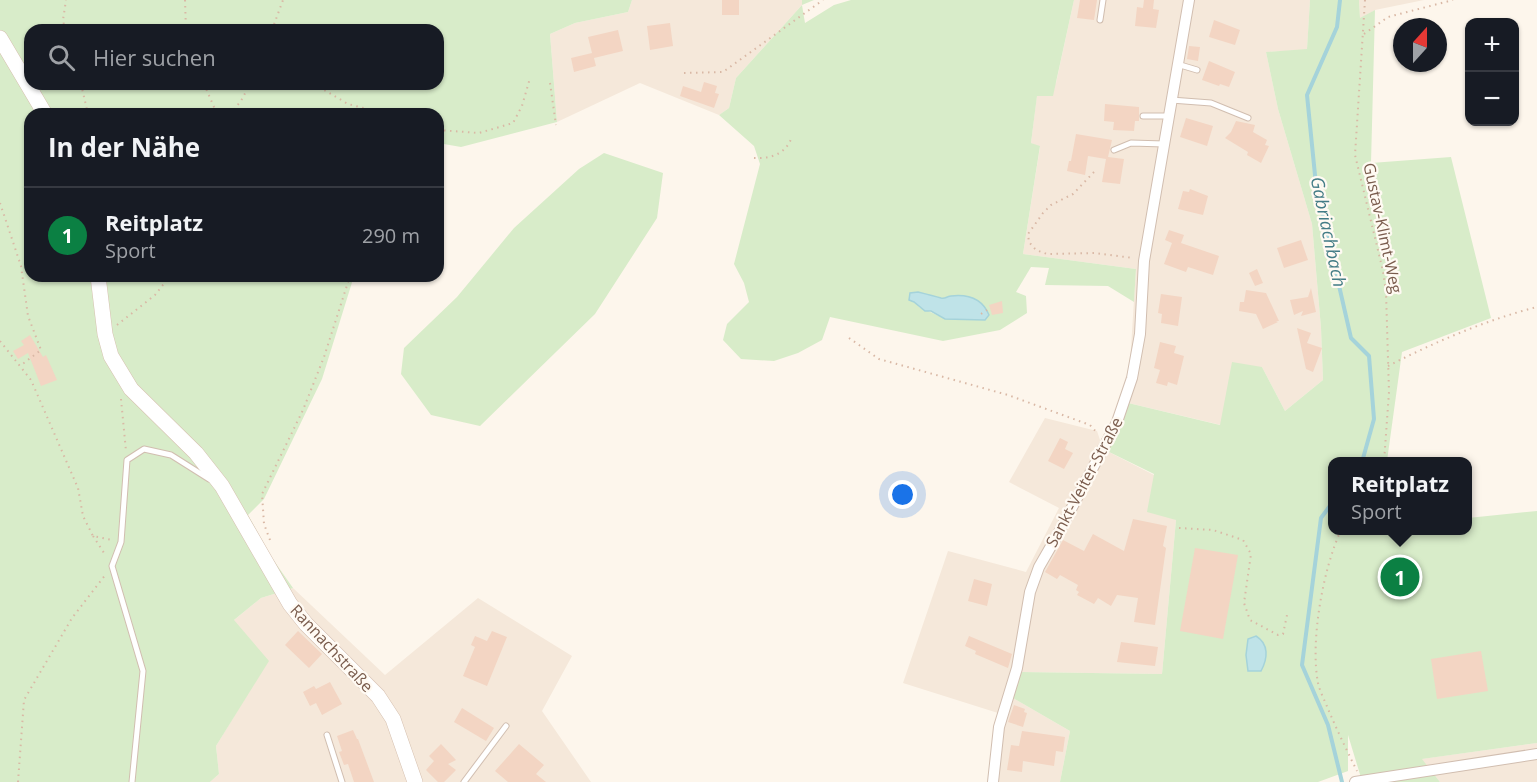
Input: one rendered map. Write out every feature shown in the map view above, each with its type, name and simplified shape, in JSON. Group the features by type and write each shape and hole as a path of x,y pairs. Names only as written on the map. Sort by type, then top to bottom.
{"street":[{"name":"Sankt-Veiter-Straße","path":"993,782 999,727 1017,668 1030,592 1039,567 1059,534 1117,422 1132,378 1140,334 1144,261 1189,0"},
{"path":"0,38 24,79"},
{"path":"31,90 41,108"},
{"name":"Rannachstraße","path":"99,282 105,334 111,356 131,389 196,453 222,486 290,604 306,624 364,681 393,718 415,782"},
{"path":"1355,782 1537,753"}],"lane":[{"path":"1100,20 1103,0"},
{"path":"1177,64 1197,70"},
{"path":"1171,100 1211,103 1248,118"},
{"path":"1143,116 1168,116"},
{"path":"1114,150 1131,143 1164,144"},
{"name":"Rannachstraße","path":"127,460 144,450 171,455 222,486"},
{"path":"127,460 121,542 112,566 143,671 132,782"},
{"path":"464,782 506,726"},
{"path":"327,735 342,782"}],"path":[{"path":"64,24 66,0"},
{"path":"185,0 186,24"},
{"path":"274,24 283,0"},
{"path":"684,73 723,72 823,0"},
{"name":"Gustav-Klimt-Weg","path":"1365,0 1355,155 1386,291 1389,392 1384,457"},
{"path":"1364,34 1388,17 1453,0"},
{"path":"444,130 479,133 513,123 522,106 530,78"},
{"path":"550,82 556,125"},
{"path":"82,90 87,108"},
{"path":"207,90 214,108"},
{"path":"235,108 247,90"},
{"path":"324,90 348,104 363,108"},
{"path":"754,158 774,156 790,144 792,136"},
{"path":"1094,172 1073,194 1051,205 1043,213 1028,234 1029,242 1036,250 1047,254 1094,253 1144,261"},
{"path":"0,203 21,266 28,316 41,350 20,366"},
{"path":"105,334 154,295 165,282"},
{"path":"271,542 264,524 262,494 303,410 324,357 348,282"},
{"path":"1388,366 1458,334 1537,307"},
{"path":"981,314 987,310"},
{"path":"849,338 879,358 1008,395 1090,425 1106,443"},
{"path":"0,341 31,380 78,488 84,516 93,536 112,566 72,618 24,700 18,782"},
{"path":"120,394 127,460"},
{"path":"1179,528 1213,530 1243,540 1251,554 1244,603 1250,621 1278,635 1283,634 1287,615"},
{"path":"1340,535 1328,571 1317,621 1318,684 1340,738 1362,782"},
{"path":"93,536 121,542"}],"shaded area":[{"path":"632,0 802,0 802,5 736,78 729,108 719,115 640,83 557,122 550,34 575,23 628,12"},
{"path":"1074,0 1310,0 1307,50 1266,52 1278,109 1312,224 1321,328 1323,380 1285,411 1262,367 1221,425 1124,402 1130,363 1136,269 1023,254 1040,147 1031,143 1037,95 1056,83"},
{"path":"1359,0 1424,0 1375,10 1360,19"},
{"path":"1045,418 1097,431 1103,449 1154,475 1176,520 1162,674 1021,672 1013,698 1070,731 1060,782 997,782 998,713 903,683 948,551 1026,572 1059,508 1009,482"},
{"path":"293,588 385,675 478,598 572,656 542,711 591,782 210,782 219,774 216,746 268,661 233,621 261,598"},
{"path":"1537,743 1537,782 1440,782 1421,759"}],"green space":[{"path":"0,0 632,0 628,12 575,23 550,34 557,122 461,147 444,144 444,108 24,108 24,282 352,282 322,379 264,499 248,515 272,558 293,588 261,598 234,620 269,661 216,746 219,774 210,782 0,782"},
{"path":"802,0 814,0 802,5"},
{"path":"851,0 1074,0 1053,96 1037,96 1031,143 1040,146 1023,254 1136,269 1134,302 1108,286 1045,285 1049,268 1031,267 1016,292 1026,296 1027,313 1000,330 943,341 830,317 822,340 798,353 774,361 741,359 723,340 727,324 749,302 744,283 734,264 760,164 754,146 719,115 729,108 736,78 802,5 805,23 834,5","holes":["918,292 943,299 951,296 985,320 946,319 919,307 910,293"]},
{"path":"1310,0 1359,0 1360,18 1375,10 1371,163 1451,157 1491,318 1402,352 1388,457 1328,457 1328,535 1472,535 1472,518 1537,511 1537,743 1422,759 1440,782 1357,782 1362,781 1348,735 1348,771 1318,782 1060,782 1070,731 1013,698 1021,672 1162,674 1176,520 1147,512 1154,474 1103,449 1124,402 1220,425 1232,362 1262,367 1285,411 1323,380 1312,224 1278,109 1266,52 1307,49"},
{"path":"604,153 663,173 657,218 595,314 480,426 431,415 401,374 404,348 457,297 514,228 579,169"}],"water":[{"path":"918,292 943,298 957,296 974,298 989,315 985,320 945,319 931,311 925,311 909,300 910,293"},
{"path":"1256,636 1265,647 1265,661 1261,671 1248,671 1246,655 1248,639"}],"building":[{"path":"722,0 739,0 739,15 722,15"},
{"path":"1080,0 1097,0 1094,20 1077,18"},
{"path":"1144,0 1154,0 1153,9 1159,10 1156,28 1135,26 1137,7 1143,8"},
{"path":"1214,20 1240,30 1235,45 1209,37"},
{"path":"670,23 673,46 650,50 647,26"},
{"path":"618,30 623,51 594,58 596,66 574,72 571,58 592,53 588,37"},
{"path":"1189,46 1200,47 1198,61 1187,59"},
{"path":"1209,61 1235,72 1229,87 1202,80"},
{"path":"704,82 717,86 715,93 719,94 714,108 680,96 683,86 701,92"},
{"path":"1105,104 1139,107 1139,121 1135,121 1134,131 1113,130 1114,122 1104,121"},
{"path":"1186,118 1213,126 1207,146 1180,137"},
{"path":"1236,121 1255,125 1253,132 1267,140 1265,145 1269,146 1261,163 1225,138"},
{"path":"1076,134 1112,140 1108,157 1124,159 1120,184 1102,182 1106,159 1088,156 1085,175 1067,171"},
{"path":"1190,189 1208,196 1203,215 1178,209 1183,191 1189,192"},
{"path":"1169,230 1184,235 1181,243 1219,256 1213,275 1188,267 1186,272 1164,264 1172,243 1165,240"},
{"path":"1301,240 1308,260 1284,268 1277,248"},
{"path":"1257,269 1263,283 1255,286 1249,273"},
{"path":"1311,288 1316,312 1301,316 1303,311 1294,315 1290,300 1308,297"},
{"path":"1246,290 1266,293 1279,321 1263,329 1256,314 1239,311 1240,302 1244,302"},
{"path":"1161,294 1182,297 1178,326 1161,323 1162,314 1158,313"},
{"path":"1002,301 1003,313 992,315 989,305"},
{"path":"1297,328 1311,333 1307,343 1322,348 1313,372 1306,369"},
{"path":"30,335 43,357 46,355 57,380 41,386 28,353 18,359 13,351 24,345 21,341"},
{"path":"1160,342 1176,346 1174,353 1184,356 1177,385 1168,382 1167,386 1156,383 1160,370 1154,368"},
{"path":"1060,438 1068,442 1065,449 1073,453 1064,469 1048,461"},
{"path":"1133,519 1167,526 1155,625 1134,622 1138,598 1117,595 1111,606 1098,598 1094,604 1077,595 1078,585 1060,575 1057,579 1045,572 1063,540 1084,551 1093,534 1124,551"},
{"path":"1195,548 1238,555 1223,639 1180,631"},
{"path":"974,579 992,584 987,606 968,601"},
{"path":"298,631 322,654 309,668 285,645"},
{"path":"492,631 507,637 487,686 463,676 475,647 471,645 475,636 487,641"},
{"path":"969,636 1012,654 1008,668 975,654 976,651 965,646"},
{"path":"1121,642 1158,647 1155,666 1117,662"},
{"path":"1481,651 1488,691 1437,699 1431,659"},
{"path":"330,682 342,704 322,715 316,703 310,706 303,692 314,686 316,689"},
{"path":"1014,705 1025,709 1024,712 1027,713 1023,727 1008,722"},
{"path":"462,708 494,728 486,741 454,722"},
{"path":"353,730 374,782 354,782 348,764 344,765 339,752 342,751 337,736"},
{"path":"1022,731 1065,737 1063,752 1056,751 1054,766 1023,761 1022,772 1007,770 1011,745 1019,746"},
{"path":"441,744 456,760 448,764 456,770 444,782 438,782 426,770 434,761 429,756"},
{"path":"519,744 544,765 536,774 546,782 508,782 495,771"}],"waterway":[{"name":"Gabriachbach","path":"1340,0 1337,27 1307,95 1316,185 1351,338 1369,356 1374,419 1363,457"},
{"name":"Gabriachbach","path":"1328,508 1321,518 1302,665 1328,725 1342,782"}],"place":[{"name":"Reitplatz","path":"1400,577"}]}
